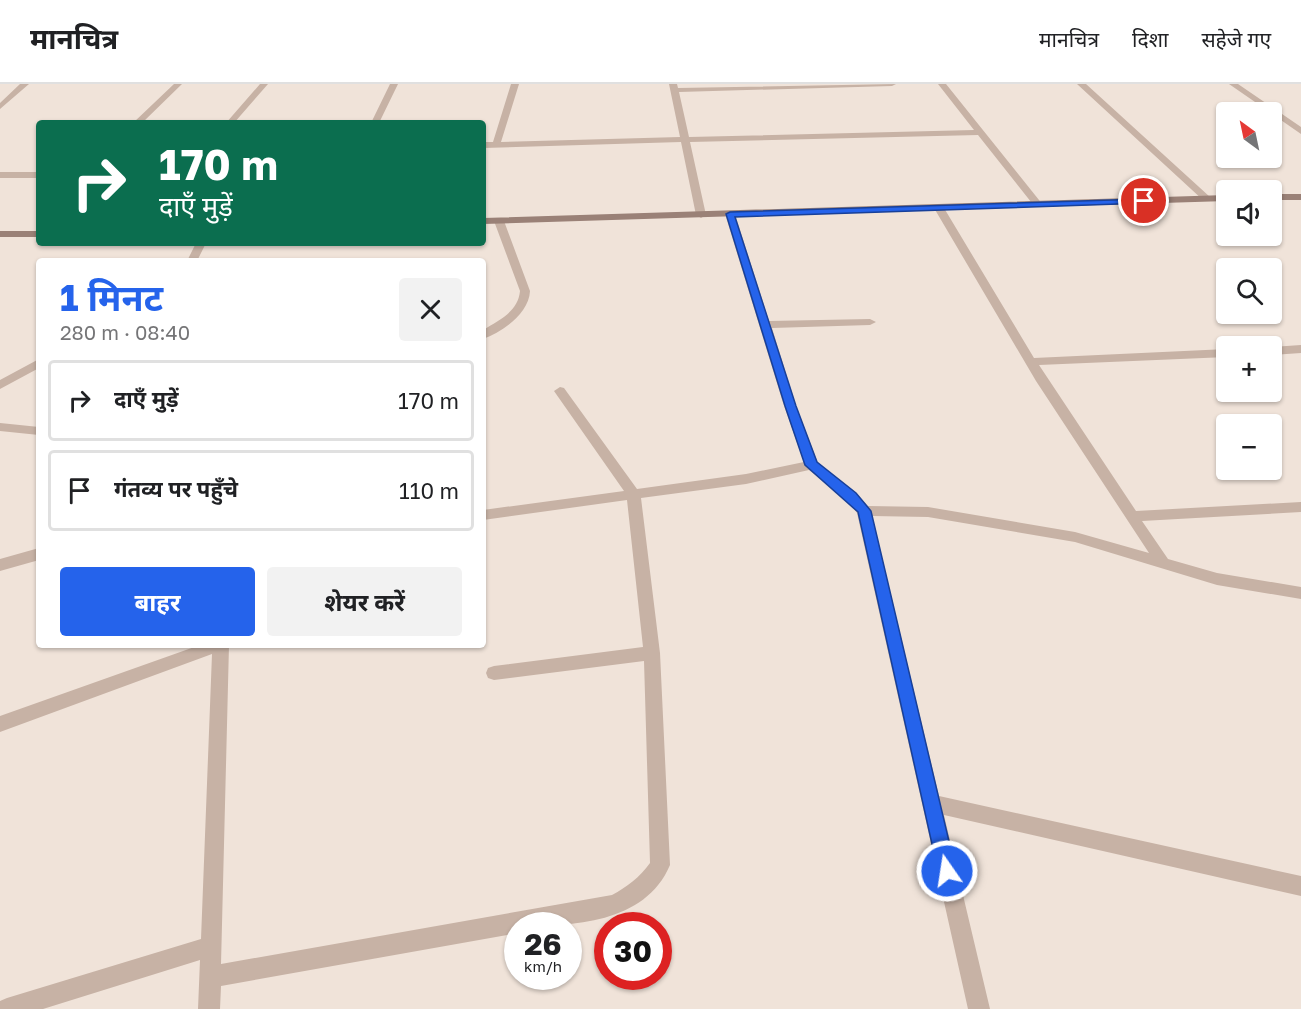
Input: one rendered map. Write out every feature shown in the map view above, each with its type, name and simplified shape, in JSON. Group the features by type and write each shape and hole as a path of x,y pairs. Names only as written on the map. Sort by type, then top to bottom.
{"street":[{"path":"0,107 25,84"},
{"path":"140,120 178,84"},
{"path":"233,120 264,84"},
{"path":"376,120 394,84"},
{"path":"496,145 515,84"},
{"path":"701,215 674,87 892,84"},
{"path":"942,84 1038,205"},
{"path":"1081,84 1207,199"},
{"path":"1233,84 1301,131"},
{"path":"486,145 981,132"},
{"path":"0,175 36,175"},
{"path":"1282,197 1301,197"},
{"path":"486,221 1216,199"},
{"path":"939,208 1031,362 1163,563"},
{"path":"730,214 790,406 812,465 851,496 864,511 978,1009"},
{"path":"486,333 519,310 526,300 525,291 499,221"},
{"path":"0,234 36,234"},
{"path":"766,325 870,322"},
{"path":"1282,351 1301,350"},
{"path":"1031,362 1216,354"},
{"path":"0,385 36,365"},
{"path":"210,977 615,905 638,893 652,880 660,865 652,653 634,495 560,391"},
{"path":"0,427 36,431"},
{"path":"486,515 746,479 812,465"},
{"path":"1132,516 1301,507"},
{"path":"864,511 928,512 1052,532 1217,579 1301,592"},
{"path":"0,564 36,555"},
{"path":"0,724 212,648"},
{"path":"209,1009 220,648"},
{"path":"494,673 652,653"},
{"path":"931,803 1301,886"},
{"path":"7,1009 211,946"}],"route":[{"path":"947,871 864,511 851,496 812,465 790,406 730,214 1144,201"}]}
